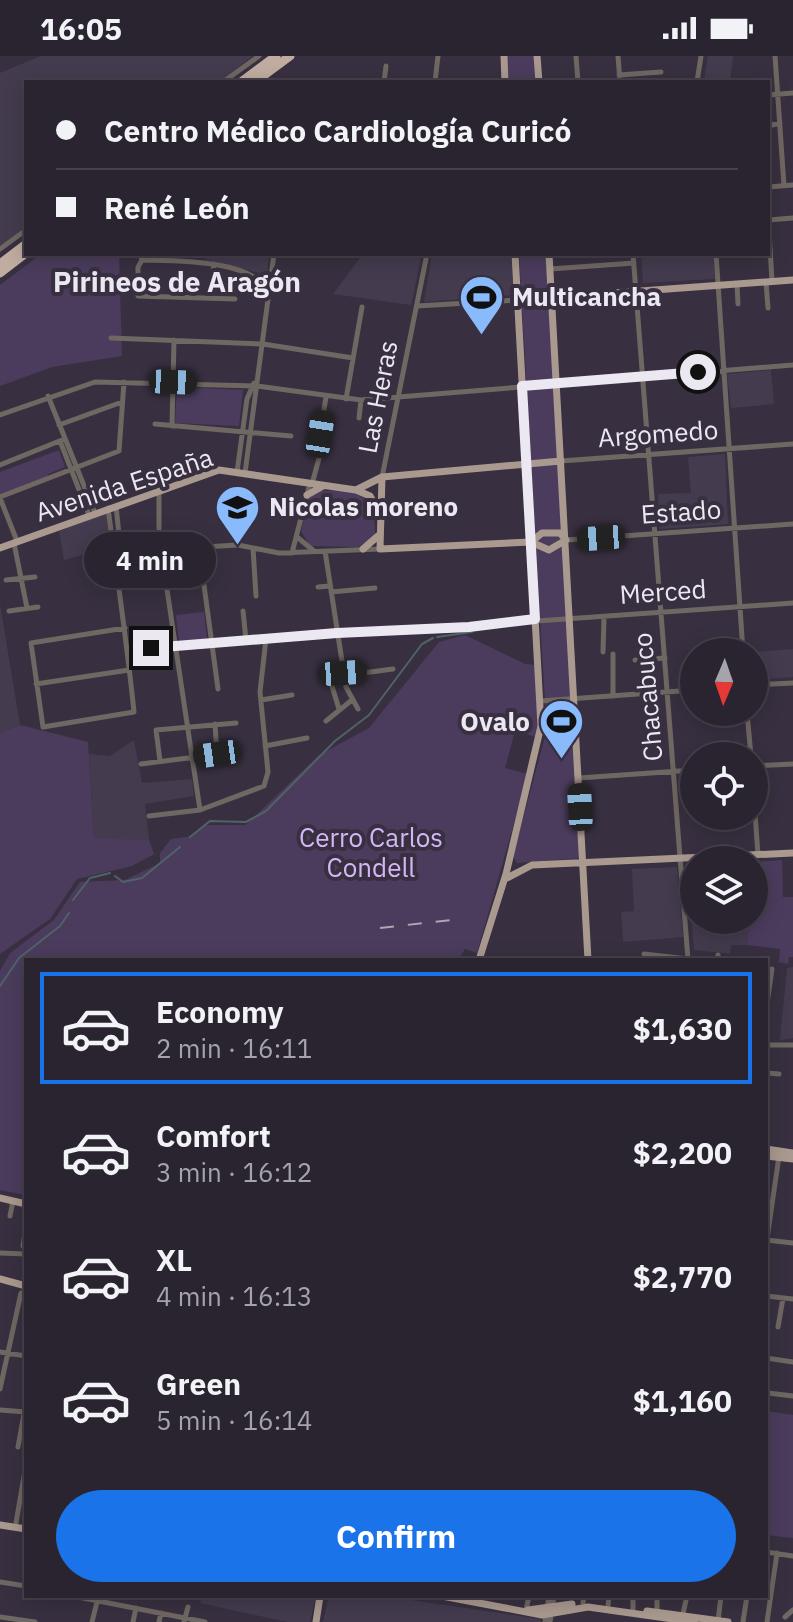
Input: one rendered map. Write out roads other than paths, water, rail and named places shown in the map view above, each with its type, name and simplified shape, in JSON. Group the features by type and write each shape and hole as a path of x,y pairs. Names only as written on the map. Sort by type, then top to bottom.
{"highway":[{"path":"244,80 276,56"},
{"path":"258,80 290,56"},
{"path":"0,264 24,246"},
{"path":"0,273 24,255"}],"main road":[{"path":"504,56 505,80"},
{"path":"537,56 539,80"},
{"path":"480,958 511,855 540,740 515,256"},
{"path":"549,256 588,958"},
{"path":"517,300 793,280"},
{"name":"Argomedo","path":"382,477 561,461"},
{"name":"Avenida España","path":"0,548 219,470 356,490"},
{"path":"356,490 382,477"},
{"name":"Las Heras","path":"380,549 382,477"},
{"path":"307,495 325,486"},
{"path":"356,490 370,496 379,511"},
{"name":"Estado","path":"531,542 549,532 560,533 566,540"},
{"path":"363,549 378,536"},
{"path":"380,549 531,542 549,550 566,540"},
{"path":"768,854 793,853"},
{"path":"511,855 517,870"},
{"path":"503,880 517,870 532,865 680,859"},
{"path":"768,1150 793,1156"},
{"path":"768,1156 779,1154"},
{"path":"0,1198 24,1204"},
{"path":"0,1279 23,1289"},
{"path":"0,1522 24,1526"},
{"path":"0,1522 24,1527"},
{"path":"316,1621 322,1598"},
{"path":"470,1598 498,1600 549,1615 583,1607 653,1617 728,1622"},
{"path":"549,1615 583,1599 633,1609 653,1617"},
{"path":"681,1619 694,1622"}],"street":[{"path":"226,80 259,56"},
{"path":"435,80 438,56"},
{"path":"576,56 578,80"},
{"path":"618,56 620,79 661,72"},
{"path":"697,80 701,56"},
{"path":"775,56 784,186"},
{"path":"384,80 386,66"},
{"path":"770,95 793,93"},
{"path":"770,126 780,123"},
{"path":"770,187 793,185"},
{"path":"770,220 793,218"},
{"path":"0,249 24,231"},
{"path":"241,472 244,430 263,344 274,256"},
{"name":"Las Heras","path":"382,477 427,256"},
{"name":"Chacabuco","path":"633,256 680,847"},
{"path":"716,256 742,638"},
{"path":"768,308 769,256"},
{"path":"235,299 138,296 141,257 214,264 256,277 270,294"},
{"path":"550,269 634,263"},
{"path":"210,298 214,264"},
{"path":"737,284 738,304"},
{"path":"417,306 517,300"},
{"path":"346,399 362,307"},
{"path":"111,338 263,344 353,358"},
{"path":"172,426 174,340"},
{"path":"0,415 90,382 255,383 326,397 361,400 793,365"},
{"path":"27,608 16,542 0,498 119,451 124,382"},
{"path":"241,472 251,431 255,383"},
{"path":"48,396 92,514"},
{"path":"320,434 326,397"},
{"path":"359,418 361,400"},
{"path":"59,425 123,402"},
{"path":"155,424 291,436"},
{"path":"0,465 62,440"},
{"name":"Argomedo","path":"561,461 793,444"},
{"path":"292,553 321,451"},
{"path":"159,490 161,550 200,810"},
{"path":"112,507 125,628 129,670 134,712 43,727 31,643 125,628"},
{"name":"Estado","path":"566,540 793,524"},
{"path":"297,536 315,551"},
{"path":"117,552 199,548 253,548 292,553 380,549"},
{"path":"199,548 218,689"},
{"path":"253,548 256,596"},
{"path":"325,551 343,673 358,709"},
{"path":"6,580 35,577"},
{"path":"318,587 375,588"},
{"name":"Merced","path":"127,650 793,603"},
{"path":"9,611 38,607"},
{"path":"243,611 246,640"},
{"path":"603,652 604,617"},
{"path":"149,816 200,810 262,788 268,776 261,700 266,639"},
{"path":"613,654 613,696"},
{"path":"635,660 665,658"},
{"path":"339,709 331,680 343,673 393,669"},
{"path":"36,684 129,670"},
{"path":"768,684 793,683"},
{"path":"540,701 680,691"},
{"path":"261,700 292,695"},
{"path":"326,721 352,700"},
{"path":"160,761 156,730 236,723"},
{"path":"215,724 217,754"},
{"path":"265,746 307,738"},
{"path":"141,764 227,753"},
{"path":"768,765 793,764"},
{"path":"579,778 680,771"},
{"name":"Chacabuco","path":"687,934 688,958"},
{"path":"644,954 679,958"},
{"path":"768,982 772,969"},
{"path":"768,1045 793,1045"},
{"path":"768,1073 779,1074"},
{"path":"768,1227 779,1154"},
{"path":"10,1216 13,1201"},
{"path":"23,1246 24,1240"},
{"path":"768,1240 793,1243"},
{"path":"0,1253 24,1254"},
{"path":"0,1389 3,1352 23,1289"},
{"path":"768,1296 793,1299"},
{"path":"778,1327 783,1298"},
{"path":"3,1352 24,1356"},
{"path":"768,1358 793,1362"},
{"path":"768,1393 793,1396"},
{"path":"0,1410 24,1412"},
{"path":"18,1447 24,1417"},
{"path":"16,1523 24,1477"},
{"path":"768,1552 793,1556"},
{"path":"767,1622 777,1553"},
{"path":"0,1582 24,1586"},
{"path":"526,1610 529,1598"},
{"path":"608,1606 609,1598"},
{"path":"633,1598 633,1609"},
{"path":"681,1619 686,1598"},
{"path":"718,1621 721,1598"},
{"path":"743,1622 747,1598"},
{"path":"92,1622 99,1600 205,1622"},
{"path":"185,1620 188,1607"},
{"path":"133,1622 136,1608"},
{"path":"785,1617 793,1610"},
{"path":"159,1622 161,1613"},
{"path":"0,1617 35,1622"}],"waterway":[{"path":"437,637 472,632"},
{"path":"190,837 210,821 246,822 266,811 335,741 369,715 422,644 433,638"},
{"path":"115,876 123,882 142,878 180,847"},
{"path":"73,900 90,878 110,873"},
{"path":"0,986 19,958 60,926 69,913"}],"railway":[{"path":"380,928 460,919"}],"place":[{"name":"Multicancha","path":"481,336"},
{"name":"Nicolas moreno","path":"238,546"},
{"name":"Ovalo","path":"561,761"}],"district":[{"name":"Pirineos de Aragón","path":"177,282"}],"park label":[{"name":"Cerro Carlos Condell","path":"371,853"}]}
